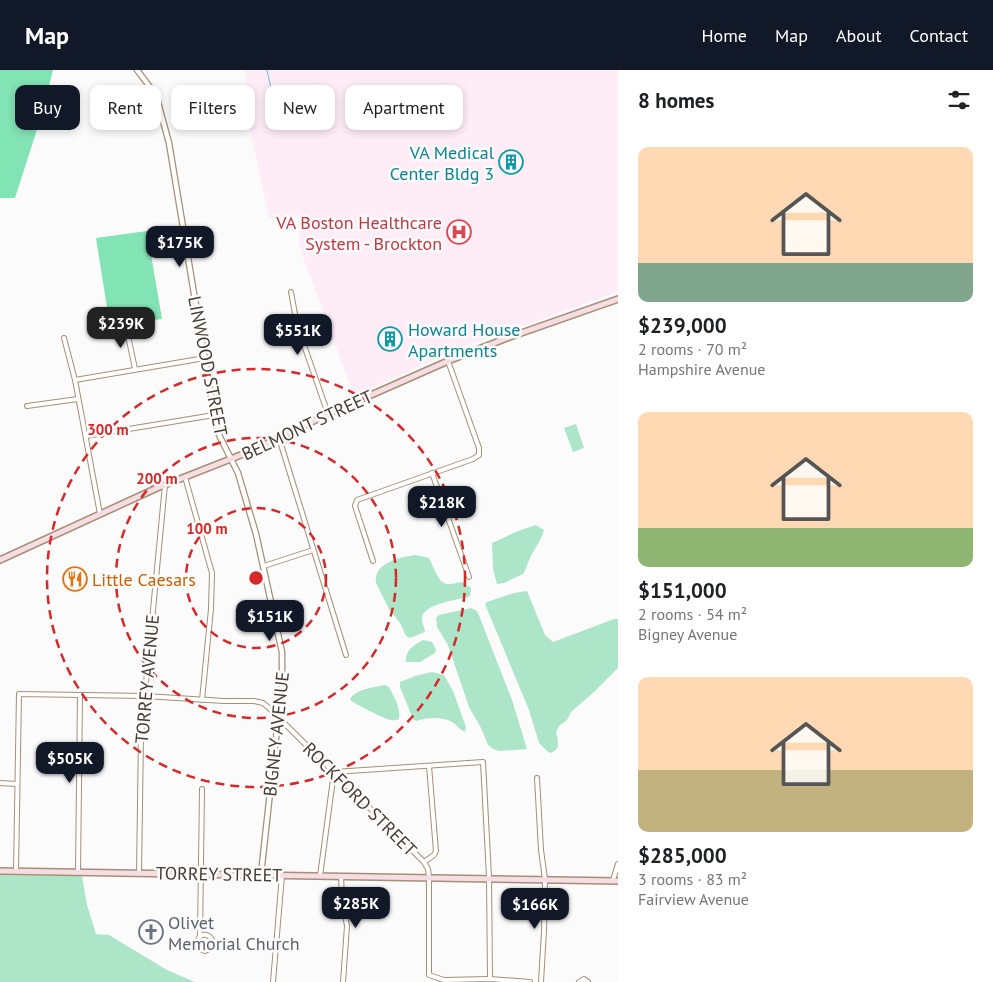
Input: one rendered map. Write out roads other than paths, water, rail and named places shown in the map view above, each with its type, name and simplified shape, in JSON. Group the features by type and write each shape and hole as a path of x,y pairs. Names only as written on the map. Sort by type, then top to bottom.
{"main road":[{"name":"BELMONT STREET","path":"0,560 165,485 230,460 448,361 618,299"},
{"name":"TORREY STREET","path":"0,871 616,881"}],"street":[{"name":"LINWOOD STREET","path":"137,70 156,95 167,135 214,415 220,437 238,473 264,566"},
{"path":"292,292 298,325 328,414"},
{"path":"126,326 135,369"},
{"path":"64,338 75,380 100,514"},
{"path":"75,380 205,358"},
{"path":"372,561 355,503 361,498 478,456 479,448 448,361"},
{"path":"26,406 78,399"},
{"path":"86,436 214,415"},
{"path":"279,438 346,655"},
{"path":"432,473 469,577"},
{"path":"185,477 212,573 211,609 202,700"},
{"name":"TORREY AVENUE","path":"139,874 140,758 165,485"},
{"path":"264,566 313,550"},
{"name":"BIGNEY AVENUE","path":"261,874 282,684 283,658 264,566"},
{"name":"ROCKFORD STREET","path":"17,784 20,694 145,696 259,702 265,704 424,862 428,869 429,878 429,975 444,980 490,979"},
{"path":"78,872 80,695"},
{"path":"320,876 334,772 483,762 489,878 490,979 530,982"},
{"path":"424,862 434,855 436,851 429,766"},
{"path":"536,778 545,879 544,931 540,982"},
{"path":"0,783 17,784 16,871"},
{"path":"200,936 206,935 211,937 213,945 210,949 202,950 198,947 197,940 200,936 202,789"},
{"path":"616,881 618,864"},
{"path":"273,982 282,875"},
{"path":"341,876 342,899 347,926 343,982"},
{"path":"579,982 584,979 588,982"}],"waterway":[{"path":"267,70 270,85"}],"place":[{"name":"VA Medical Center Bldg 3","path":"511,162"},
{"name":"VA Boston Healthcare System - Brockton","path":"459,232"},
{"name":"Howard House Apartments","path":"390,339"},
{"name":"Little Caesars","path":"75,579"},
{"name":"Olivet Memorial Church","path":"151,932"}]}
